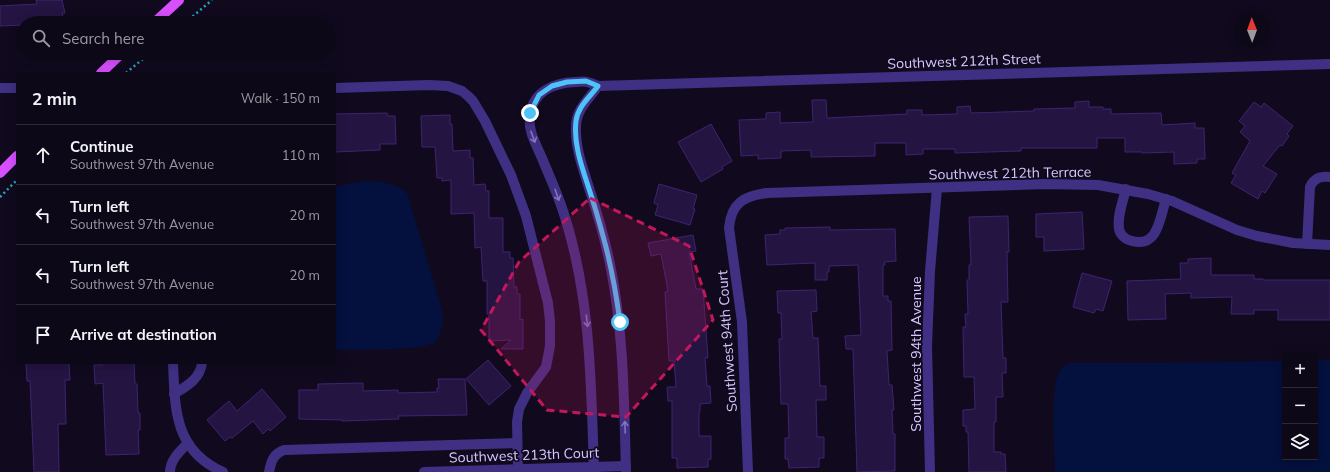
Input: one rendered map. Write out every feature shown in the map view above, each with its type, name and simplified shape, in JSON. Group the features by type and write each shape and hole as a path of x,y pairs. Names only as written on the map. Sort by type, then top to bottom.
{"main road":[{"path":"162,16 179,0"},
{"path":"102,72 115,60"},
{"path":"0,173 16,157"}],"street":[{"name":"Southwest 212th Street","path":"594,469 590,354 579,275 563,212 554,185 533,138 530,122 532,109 539,95 552,86 567,82 586,81 598,86 1330,64"},
{"path":"336,88 440,84 455,88 473,101 485,121 511,175 535,249 548,303 551,340 548,361 543,373 527,393 519,409 517,443 518,469"},
{"path":"598,86 581,106 576,119 576,133 580,159 604,238 616,294 622,352 626,469"},
{"path":"0,88 16,88"},
{"path":"1307,244 1310,187 1313,181 1319,178 1330,177"},
{"name":"Southwest 212th Terrace","path":"735,208 740,202 748,197 767,193 1076,184 1126,189 1166,199 1237,230 1276,240 1330,245"},
{"name":"Southwest 94th Avenue","path":"930,472 927,346 930,271 937,188"},
{"path":"1126,189 1119,220 1119,230 1127,240 1136,242 1150,240 1155,233 1166,199"},
{"name":"Southwest 94th Court","path":"735,208 730,218 730,228 742,322 748,472"},
{"path":"173,364 176,416 188,443 199,456 216,471"},
{"path":"174,394 195,379 200,372 202,364"},
{"path":"170,472 171,463 174,458 188,443"},
{"path":"269,472 274,457 279,452 284,450 517,443"},
{"name":"Southwest 213th Court","path":"424,472 518,469 626,469"}],"path":[{"path":"193,16 212,0"},
{"path":"127,72 142,60"},
{"path":"0,197 16,181"}],"highlighted area":[{"path":"590,198 689,246 713,320 626,417 547,410 481,330 519,262"}],"shaded area":[{"path":"364,181 382,182 392,184 407,193 442,310 442,327 435,343 420,347 392,349 336,350 336,187"},
{"path":"1318,360 1330,360 1330,472 1055,472 1054,402 1057,377 1061,369 1071,363 1282,361 1282,460 1318,460"}],"building":[{"path":"36,0 62,0 65,13 62,13 63,16 16,16 16,25 0,26 0,6 37,4"},
{"path":"812,100 826,100 827,118 907,114 907,110 922,110 922,115 957,114 957,107 970,106 971,113 1034,111 1034,109 1075,108 1075,102 1089,101 1089,107 1103,107 1103,109 1111,109 1111,114 1161,113 1162,125 1195,123 1195,128 1204,128 1205,159 1197,159 1197,163 1174,164 1174,152 1125,152 1125,138 1097,138 1097,148 1021,148 1021,151 955,153 955,149 923,149 923,154 906,155 906,143 875,143 875,156 811,157 811,150 781,151 781,158 758,159 758,155 741,156 739,120 766,119 766,113 780,112 780,123 813,122"},
{"path":"1254,102 1261,107 1264,103 1293,126 1287,134 1289,136 1282,146 1280,145 1263,166 1277,174 1265,193 1262,191 1258,199 1231,183 1236,175 1232,173 1250,141 1240,132 1245,126 1239,121"},
{"path":"387,113 388,116 395,116 396,144 380,144 380,150 336,152 336,114"},
{"path":"450,115 450,124 452,124 453,151 470,150 470,158 473,158 474,185 485,184 486,191 489,191 489,218 503,218 503,252 510,252 510,258 513,258 514,287 517,287 517,294 520,294 520,320 523,319 523,349 501,349 511,340 489,341 487,281 483,281 481,247 475,248 474,213 451,214 451,180 442,181 442,178 437,178 435,147 422,147 421,116"},
{"path":"711,124 732,161 722,167 723,169 701,182 678,142"},
{"path":"659,184 697,195 693,209 695,209 690,225 655,215 658,205 654,203"},
{"path":"1082,212 1084,249 1044,251 1044,237 1036,237 1036,214"},
{"path":"1008,216 1009,252 1007,252 1008,302 1001,302 1003,358 1006,358 1006,373 1002,373 1003,397 996,397 996,422 994,422 994,452 1001,452 1001,454 1005,454 1006,472 969,472 968,432 966,432 966,426 963,426 963,410 975,409 974,377 964,377 963,327 966,327 965,314 968,314 967,280 969,280 969,265 971,265 969,217"},
{"path":"830,227 830,230 895,229 896,261 884,262 883,296 888,296 888,301 891,301 892,350 887,351 889,385 892,385 894,410 892,410 893,434 895,434 895,471 857,472 853,349 846,349 845,336 861,335 858,265 829,266 827,280 815,280 815,263 767,265 765,235 780,234 780,230 785,230 785,228"},
{"path":"693,235 696,251 689,252 696,289 703,289 708,358 705,358 707,386 710,386 711,403 700,404 699,436 711,436 711,459 708,460 708,467 677,468 677,458 672,458 672,401 668,401 667,387 676,387 674,361 669,361 665,292 668,291 661,254 651,256 648,243"},
{"path":"1211,258 1211,275 1254,275 1254,279 1263,280 1330,280 1330,320 1278,320 1278,310 1254,310 1254,314 1231,314 1232,297 1191,298 1191,293 1165,294 1166,319 1128,320 1127,281 1181,279 1180,263 1188,263 1188,259"},
{"path":"1082,273 1112,281 1103,311 1096,309 1094,313 1073,307"},
{"path":"816,290 817,311 811,312 813,338 818,338 820,386 826,386 826,400 816,400 817,437 824,437 824,458 819,458 819,467 789,468 788,459 785,459 785,438 789,438 788,404 781,404 779,339 782,339 781,313 778,313 777,291"},
{"path":"488,360 511,386 489,405 466,379"},
{"path":"26,364 69,364 70,380 65,380 66,424 58,424 59,472 34,472 30,381 27,381"},
{"path":"134,364 135,384 137,384 138,413 140,413 140,430 138,430 139,454 106,455 103,383 95,384 94,365"},
{"path":"438,379 465,379 467,415 398,416 399,419 342,421 299,419 299,390 318,390 318,384 363,383 363,391 398,390 398,393 437,392 437,388 439,388"},
{"path":"262,389 286,417 270,431 268,429 263,434 253,421 232,438 230,437 225,441 207,420 229,401 237,411"}],"route":[{"path":"530,113 539,95 545,89 552,86 560,83 586,81 598,86 581,106 578,113 576,119 576,141 607,251 620,322"}]}
